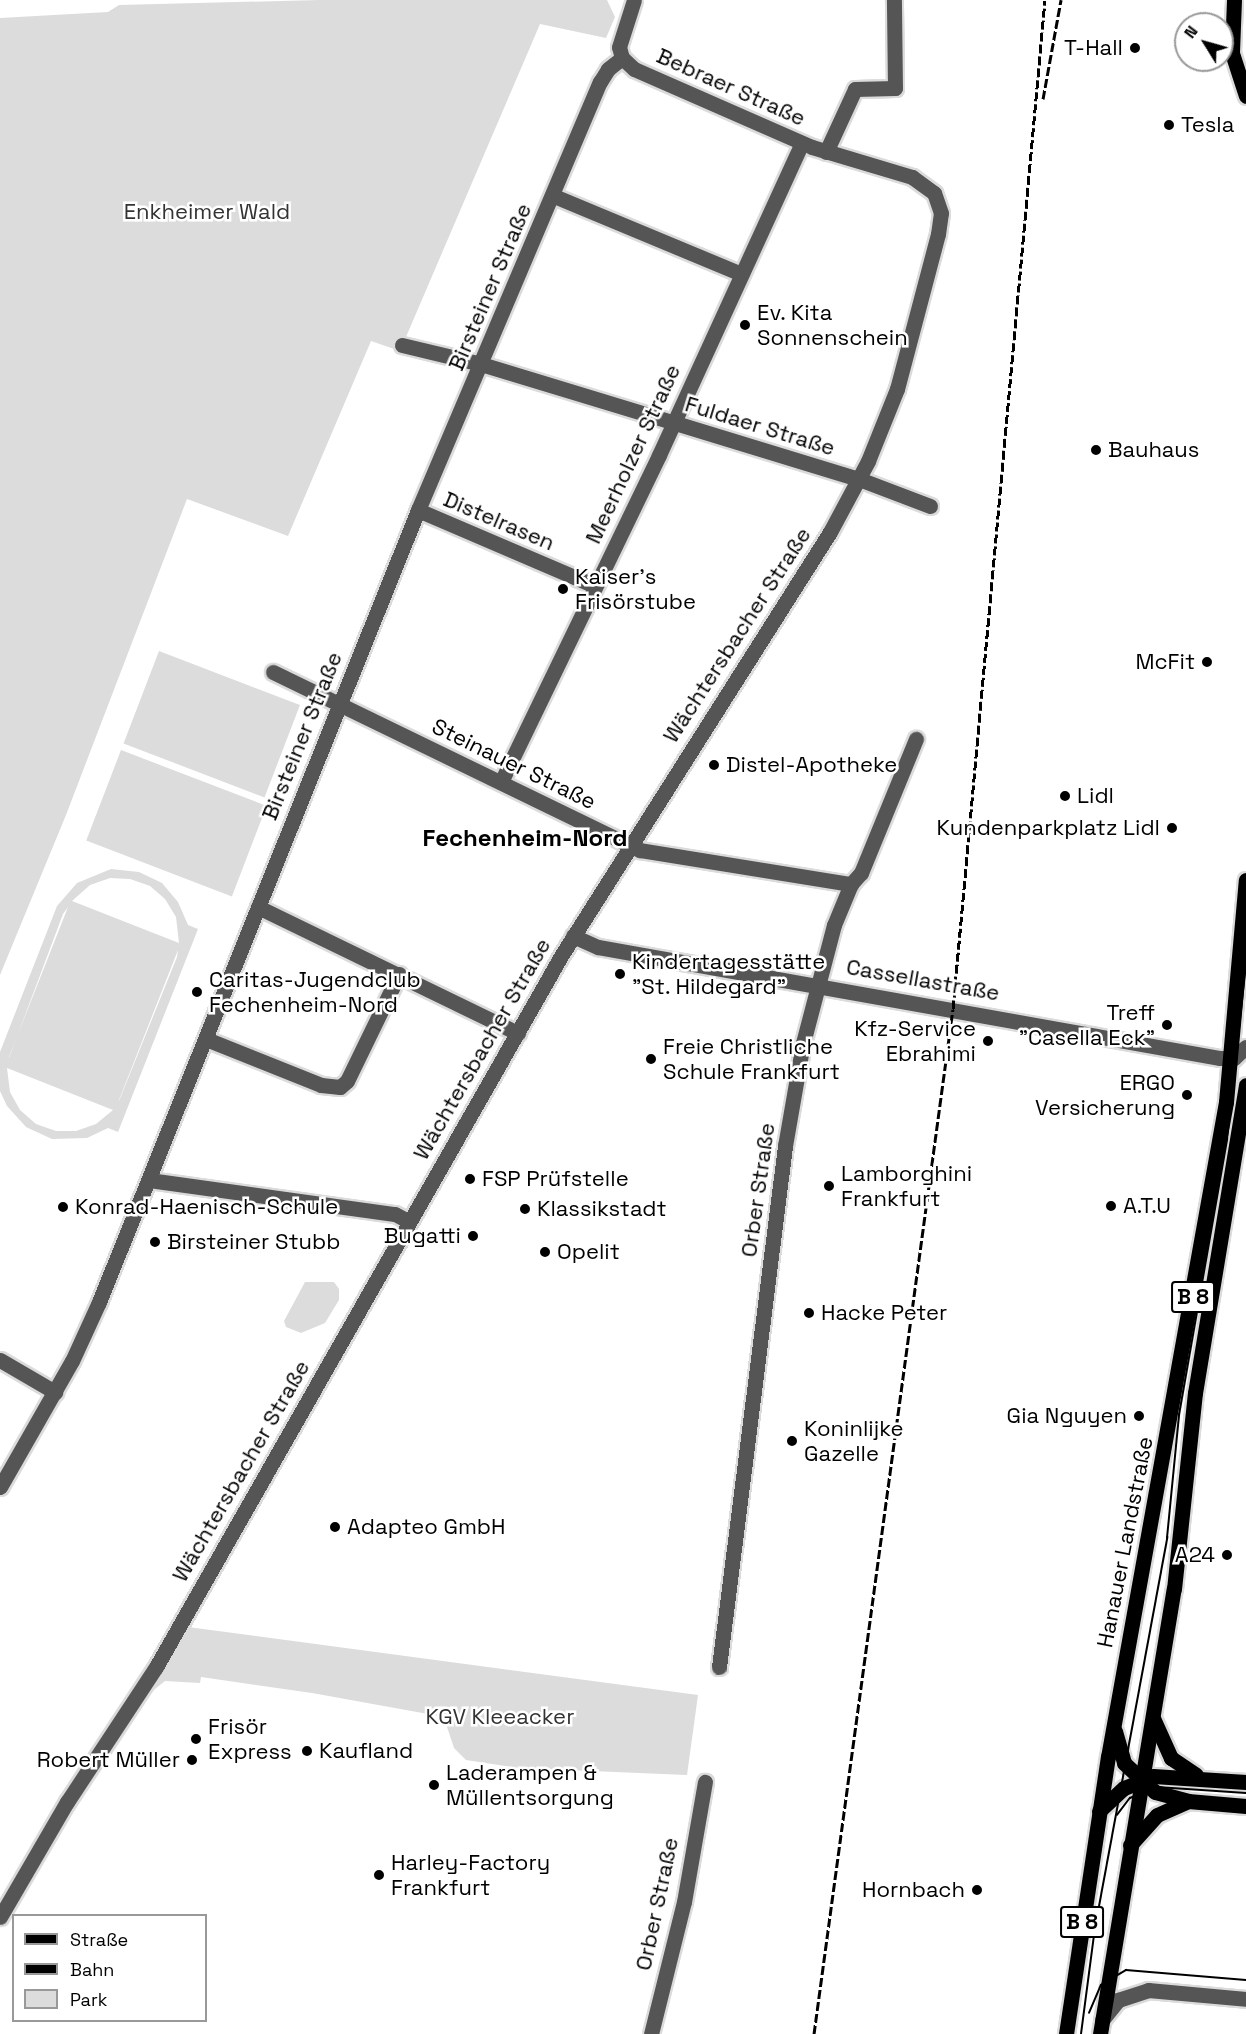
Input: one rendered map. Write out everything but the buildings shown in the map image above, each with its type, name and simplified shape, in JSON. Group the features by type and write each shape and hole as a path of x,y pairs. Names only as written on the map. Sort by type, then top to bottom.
{"main road":[{"path":"1232,3 1232,53 1246,96"},
{"name":"Hanauer Landstraße","path":"1066,2034 1099,1810 1193,1296 1230,1059 1246,880"},
{"name":"Hanauer Landstraße","path":"1101,2027 1128,1848 1179,1553 1195,1393 1246,1085"},
{"path":"1152,1715 1171,1758 1202,1778"},
{"path":"1114,1722 1124,1763 1140,1781 1159,1794 1188,1801 1246,1806"},
{"path":"1099,1810 1124,1788 1162,1775 1246,1782"},
{"path":"1128,1848 1157,1815 1188,1801"}],"street":[{"path":"621,0 632,7 619,47 622,58"},
{"name":"Bebraer Straße","path":"826,152 855,89 895,88 894,0"},
{"name":"Bebraer Straße","path":"622,58 634,69 802,143 912,177 927,186"},
{"name":"Birsteiner Straße","path":"0,1487 55,1392 99,1302 418,510 554,196 600,82 608,69 622,58"},
{"name":"Meerholzer Straße","path":"501,782 596,586 802,143"},
{"name":"Wächtersbacher Straße","path":"0,1917 62,1810 145,1686 408,1221 573,936 830,532 859,479 893,400 928,280 940,213 927,186"},
{"path":"554,196 741,274"},
{"name":"Fuldaer Straße","path":"402,345 481,364 859,479 930,506"},
{"name":"Distelrasen","path":"418,510 596,586"},
{"name":"Steinauer Straße","path":"273,672 630,846 851,884"},
{"name":"Orber Straße","path":"719,1667 785,1146 817,984 834,925 851,884 861,873 916,739"},
{"path":"258,907 518,1033"},
{"name":"Cassellastraße","path":"573,936 598,947 1230,1059"},
{"path":"206,1039 321,1085 340,1087 347,1081 399,974"},
{"path":"1230,1059 1246,1047"},
{"path":"149,1180 395,1214 408,1221"},
{"path":"0,1360 55,1392"},
{"name":"Orber Straße","path":"651,2034 684,1902 705,1782"},
{"path":"1101,2027 1125,1996 1157,1990 1246,1999"}],"green space":[{"name":"Enkheimer Wald","path":"319,0 607,0 615,17 606,38 540,24 400,351 371,341 288,536 187,499 66,815 0,975 0,18 108,12 119,5"},
{"path":"159,651 300,705 264,798 124,743"},
{"path":"121,750 267,806 232,896 86,841"},
{"path":"111,869 139,872 162,883 178,902 188,925 198,929 118,1132 108,1128 87,1138 52,1139 26,1127 7,1106 0,1091 0,1052 57,906 77,883","holes":["110,878 130,879 150,886 165,899 176,917 179,943 72,901 90,885","68,907 17,1037 63,914","178,950 177,957 119,1101","7,1068 113,1110 96,1124 76,1131 56,1131 36,1124 20,1110 10,1092"]},
{"path":"305,1282 334,1282 339,1289 339,1300 325,1323 301,1333 286,1327 284,1321"},
{"name":"KGV Kleeacker","path":"188,1627 698,1695 687,1775 519,1768 466,1760 454,1748 446,1724 439,1716 312,1693 201,1677 200,1683 165,1681 150,1693"}],"tram line":[{"path":"1081,2034 1095,1928 1167,1538 1179,1415 1227,1139 1246,964"},
{"path":"1117,1815 1130,1798 1157,1787 1246,1793"},
{"path":"1089,2013 1101,1985 1126,1970 1246,1980"}],"railway":[{"path":"814,2034 953,1009 1045,0"},
{"path":"1043,99 1061,0"}],"place":[{"name":"T-Hall","path":"1135,48"},
{"name":"Tesla","path":"1169,125"},
{"name":"Ev. Kita Sonnenschein","path":"745,325"},
{"name":"Bauhaus","path":"1096,450"},
{"name":"Kaiser's Frisörstube","path":"563,589"},
{"name":"McFit","path":"1207,662"},
{"name":"Distel-Apotheke","path":"714,765"},
{"name":"Lidl","path":"1065,796"},
{"name":"Kundenparkplatz Lidl","path":"1172,828"},
{"name":"Kindertagesstätte \"St. Hildegard\"","path":"620,974"},
{"name":"Caritas-Jugendclub Fechenheim-Nord","path":"197,992"},
{"name":"Treff \"Casella Eck\"","path":"1167,1025"},
{"name":"Kfz-Service Ebrahimi","path":"988,1041"},
{"name":"Freie Christliche Schule Frankfurt","path":"651,1059"},
{"name":"ERGO Versicherung","path":"1187,1095"},
{"name":"FSP Prüfstelle","path":"470,1179"},
{"name":"Lamborghini Frankfurt","path":"829,1186"},
{"name":"A.T.U","path":"1111,1206"},
{"name":"Konrad-Haenisch-Schule","path":"63,1207"},
{"name":"Klassikstadt","path":"525,1209"},
{"name":"Bugatti","path":"473,1236"},
{"name":"Birsteiner Stubb","path":"155,1242"},
{"name":"Opelit","path":"545,1252"},
{"name":"Hacke Peter","path":"809,1313"},
{"name":"Gia Nguyen","path":"1139,1416"},
{"name":"Koninlijke Gazelle","path":"792,1441"},
{"name":"Adapteo GmbH","path":"335,1527"},
{"name":"A24","path":"1227,1555"},
{"name":"Frisör Express","path":"196,1739"},
{"name":"Kaufland","path":"307,1751"},
{"name":"Robert Müller","path":"192,1760"},
{"name":"Laderampen & Müllentsorgung","path":"434,1785"},
{"name":"Harley-Factory Frankfurt","path":"379,1875"},
{"name":"Hornbach","path":"977,1890"}],"district":[{"name":"Fechenheim-Nord","path":"525,838"}]}
